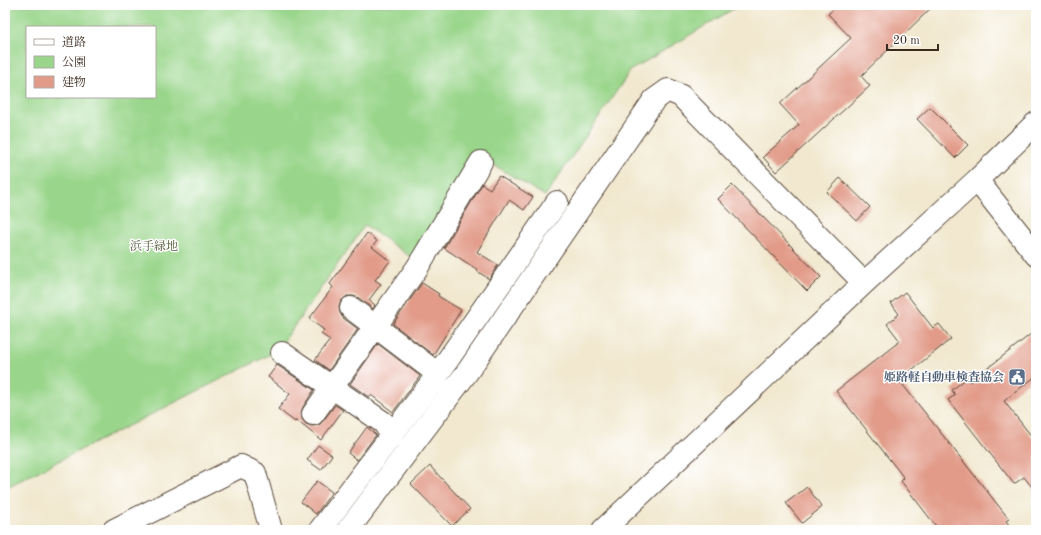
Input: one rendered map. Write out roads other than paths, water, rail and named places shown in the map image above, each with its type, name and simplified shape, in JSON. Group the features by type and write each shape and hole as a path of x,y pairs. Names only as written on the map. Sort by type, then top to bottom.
{"street":[{"path":"348,530 468,371 654,100 668,90 681,96 864,283"},
{"path":"603,530 864,283 977,180 1036,123"},
{"path":"313,414 417,268 481,162"},
{"path":"977,180 1036,255"},
{"path":"320,530 438,374 557,202"},
{"path":"352,308 438,374"},
{"path":"282,353 384,423 392,436"},
{"path":"114,530 241,466 254,473 271,530"}],"place":[{"name":"姫路軽自動車検査協会","path":"1017,377"}],"park label":[{"name":"浜手緑地","path":"154,246"}]}
